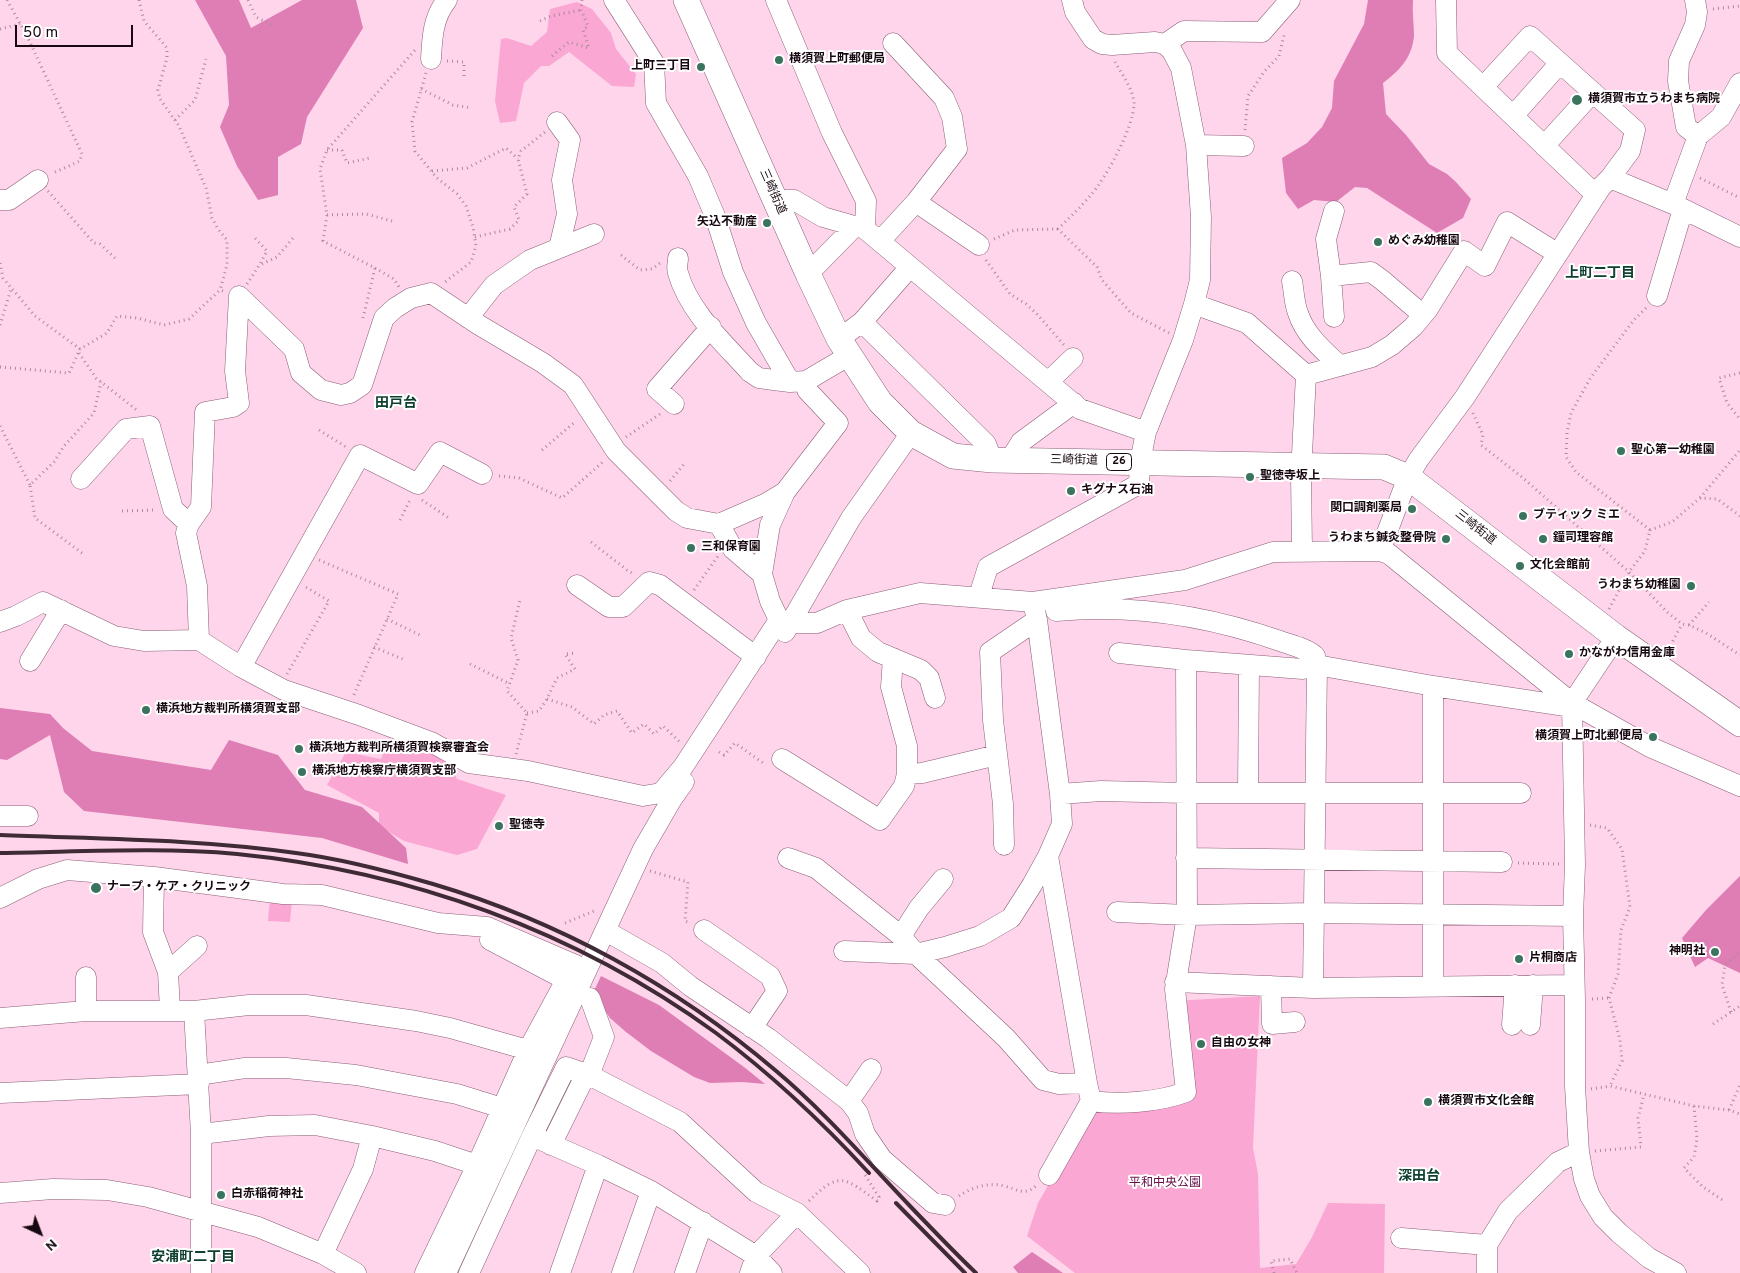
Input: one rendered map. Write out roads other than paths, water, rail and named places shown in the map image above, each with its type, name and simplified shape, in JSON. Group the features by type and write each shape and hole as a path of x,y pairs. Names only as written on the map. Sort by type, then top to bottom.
{"main road":[{"name":"三崎街道","path":"686,0 808,274 844,347 880,402 911,433 953,456 1001,460 1384,467 1408,476 1608,631 1740,724"}],"street":[{"path":"431,59 433,29 440,9 447,0"},
{"path":"614,0 654,63 656,103 698,176 715,216 737,280 756,323 798,381 838,423 785,492 770,525 762,574 770,601 785,621 817,623 847,610 920,593 979,596 1035,612 1082,609 1134,610 1220,623 1304,650 1315,656 1317,665 1313,988"},
{"path":"776,0 832,133 866,201 867,232"},
{"path":"979,596 988,567 1139,484 1140,462 1146,432 1183,340 1200,280 1201,217 1196,145 1181,68 1172,51 1165,44 1155,42 1112,45 1102,44 1093,39 1075,12 1072,0"},
{"path":"1165,44 1184,31 1262,32 1290,0"},
{"path":"1446,0 1447,53 1596,196"},
{"path":"1696,6 1695,25 1679,61 1678,81 1686,127 1698,136"},
{"path":"1380,551 1408,476 1465,397 1596,196 1630,152 1635,130 1530,36 1483,87"},
{"path":"808,274 867,232 916,202 957,149 952,117 944,98 893,43"},
{"path":"1513,116 1560,63"},
{"path":"1657,296 1686,171 1698,136 1735,105 1740,83"},
{"path":"1544,146 1593,92"},
{"path":"556,122 570,140 562,180 568,214 559,248"},
{"path":"1196,145 1244,146"},
{"path":"1610,178 1678,207 1740,237"},
{"path":"0,200 9,200 38,180"},
{"path":"775,200 794,200 823,217 867,232 1080,409 1146,432"},
{"path":"916,202 978,245"},
{"path":"1334,211 1326,239 1334,317"},
{"path":"1306,375 1372,357 1392,345 1423,315 1464,251 1485,266 1507,222 1558,254"},
{"path":"468,318 494,285 530,260 594,234"},
{"path":"678,258 677,271 689,300 750,372 759,378 798,381 844,347 862,322 910,267"},
{"path":"1331,276 1370,272 1423,315"},
{"path":"1292,281 1297,312 1302,325 1309,335 1340,366"},
{"path":"199,640 196,586 186,533 189,524 201,507 205,412 233,408 239,403 230,293 294,349 301,373 320,390 341,395 350,393 362,385 384,318 411,298 430,292 468,318 543,363 573,385 614,448 676,511 687,518 719,524 765,504 785,492"},
{"path":"1194,304 1247,323 1306,375"},
{"path":"862,322 1001,460 1021,442 1074,403"},
{"path":"674,404 657,389 711,327"},
{"path":"1048,382 1072,358"},
{"path":"1302,551 1306,375"},
{"path":"81,479 126,429 150,426 173,509 189,524"},
{"path":"446,1273 643,849 672,799 711,744 785,621 851,518 911,433"},
{"path":"240,667 360,455 415,489 440,452 482,474"},
{"path":"719,524 733,549 762,574"},
{"path":"1004,845 1003,804 993,720 990,652 1035,612 1184,580 1273,552 1380,551 1389,554 1572,705 1650,747 1740,786"},
{"path":"577,584 609,607 623,607 649,582 660,585 756,657"},
{"path":"0,622 43,602 114,636 144,641 199,640 240,667 279,688 431,742 469,763 587,783 643,796 661,793 683,767 756,657 785,621"},
{"path":"30,661 61,610"},
{"path":"847,610 861,638 878,652 921,670 929,678 935,698"},
{"path":"844,951 916,954 980,936 1011,918 1048,856 1062,824 1060,794 1035,612"},
{"path":"1608,631 1572,705 1575,865 1573,916 1574,984 1579,1152 1584,1179 1590,1196 1603,1216 1619,1233 1649,1258 1676,1273"},
{"path":"1119,653 1249,666 1303,669 1317,665 1433,686 1572,705"},
{"path":"782,759 880,820 904,786 908,774 907,746 890,687 893,658"},
{"path":"788,858 816,868 901,936 916,954 1006,1038 1043,1080 1089,1092 1108,1103 1170,1098 1186,1092 1175,982 1186,915 1186,660"},
{"path":"1248,793 1249,666"},
{"path":"1433,686 1433,986"},
{"path":"908,774 922,773 997,755"},
{"path":"1060,794 1101,791 1186,793 1521,793"},
{"path":"0,816 28,816"},
{"path":"1048,856 1089,1092 1049,1175"},
{"path":"1186,858 1502,862"},
{"path":"0,898 38,879 67,870 154,877 283,894 322,894 438,923 487,927 587,970"},
{"path":"154,877 153,932 168,972 170,1010"},
{"path":"901,936 919,908 943,879"},
{"path":"1117,912 1186,915 1314,913 1573,916"},
{"path":"425,1273 477,1165 528,1050 566,980 491,941 471,925"},
{"path":"699,928 770,976 777,991 752,1028"},
{"path":"606,930 638,951 662,963 690,986 752,1028 849,1101 858,1113 865,1134 882,1159 933,1203 945,1205"},
{"path":"168,972 197,946"},
{"path":"86,977 86,1011"},
{"path":"1175,982 1313,988 1574,984"},
{"path":"1520,1025 1524,985"},
{"path":"1271,986 1272,1024 1295,1022"},
{"path":"551,1144 604,1037 590,998"},
{"path":"0,1018 86,1011 194,1011 249,1005 306,1005 416,1021 450,1028 528,1050"},
{"path":"194,1011 201,1134 202,1273"},
{"path":"469,1273 566,1067 587,1074 680,1122 756,1192 797,1213 860,1273"},
{"path":"0,1093 198,1079 245,1068 286,1068 356,1074 457,1094 502,1108"},
{"path":"849,1101 871,1069"},
{"path":"201,1134 269,1126 314,1125 435,1151 477,1165"},
{"path":"322,1254 363,1169 372,1136"},
{"path":"532,1136 651,1191 703,1222 753,1265 772,1273"},
{"path":"1487,1273 1487,1245 1508,1210 1558,1162 1579,1152"},
{"path":"560,1273 598,1165"},
{"path":"0,1193 53,1189 107,1190 148,1197 258,1228 322,1254 356,1273"},
{"path":"622,1273 651,1191"},
{"path":"753,1265 797,1213"},
{"path":"685,1273 703,1222"},
{"path":"1401,1238 1487,1245"}],"railway":[{"path":"0,835 185,842 259,848 331,859 433,884 479,899 570,937 613,959 697,1010 775,1070 827,1119 976,1273"},
{"path":"0,853 148,850 237,854 301,862 365,875 427,891 488,912 548,936 606,964 662,997 716,1033 757,1065 796,1100 869,1173"},
{"path":"896,1203 965,1273"}],"place":[{"name":"横須賀上町郵便局","path":"779,60"},
{"name":"上町三丁目","path":"701,67"},
{"name":"横須賀市立うわまち病院","path":"1577,100"},
{"name":"矢込不動産","path":"767,223"},
{"name":"めぐみ幼稚園","path":"1378,242"},
{"name":"聖心第一幼稚園","path":"1621,451"},
{"name":"聖徳寺坂上","path":"1250,477"},
{"name":"キグナス石油","path":"1071,491"},
{"name":"関口調剤薬局","path":"1412,509"},
{"name":"ブティック ミエ","path":"1523,516"},
{"name":"うわまち鍼灸整骨院","path":"1446,539"},
{"name":"鐘司理容館","path":"1543,539"},
{"name":"三和保育園","path":"691,548"},
{"name":"文化会館前","path":"1520,566"},
{"name":"うわまち幼稚園","path":"1691,586"},
{"name":"かながわ信用金庫","path":"1569,654"},
{"name":"横浜地方裁判所横須賀支部","path":"146,710"},
{"name":"横須賀上町北郵便局","path":"1653,737"},
{"name":"横浜地方裁判所横須賀検察審査会","path":"299,749"},
{"name":"横浜地方検察庁横須賀支部","path":"302,772"},
{"name":"聖徳寺","path":"499,826"},
{"name":"ナープ・ケア・クリニック","path":"96,888"},
{"name":"神明社","path":"1715,952"},
{"name":"片桐商店","path":"1519,959"},
{"name":"自由の女神","path":"1201,1044"},
{"name":"横須賀市文化会館","path":"1428,1102"},
{"name":"白赤稲荷神社","path":"221,1195"}],"district":[{"name":"上町二丁目","path":"1600,274"},
{"name":"田戸台","path":"396,404"},
{"name":"深田台","path":"1419,1177"},
{"name":"安浦町二丁目","path":"193,1258"}],"park label":[{"name":"平和中央公園","path":"1165,1184"}]}
